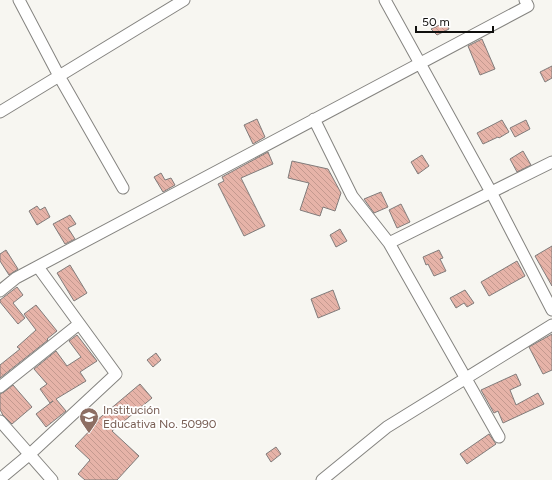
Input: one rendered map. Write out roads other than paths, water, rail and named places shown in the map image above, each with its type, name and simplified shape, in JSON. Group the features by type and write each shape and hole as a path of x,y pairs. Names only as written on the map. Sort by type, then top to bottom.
{"street":[{"path":"19,0 59,76 123,188"},
{"path":"0,112 184,0"},
{"path":"385,0 491,192 552,310"},
{"path":"0,291 16,278 528,6 525,0"},
{"path":"314,120 352,196 389,243 499,437"},
{"path":"389,243 552,162"},
{"path":"0,479 30,454 116,374 38,267"},
{"path":"0,387 79,324"},
{"path":"322,480 387,427 552,325"},
{"path":"0,421 52,480"}],"place":[{"name":"Institución Educativa No. 50990","path":"89,434"}]}
